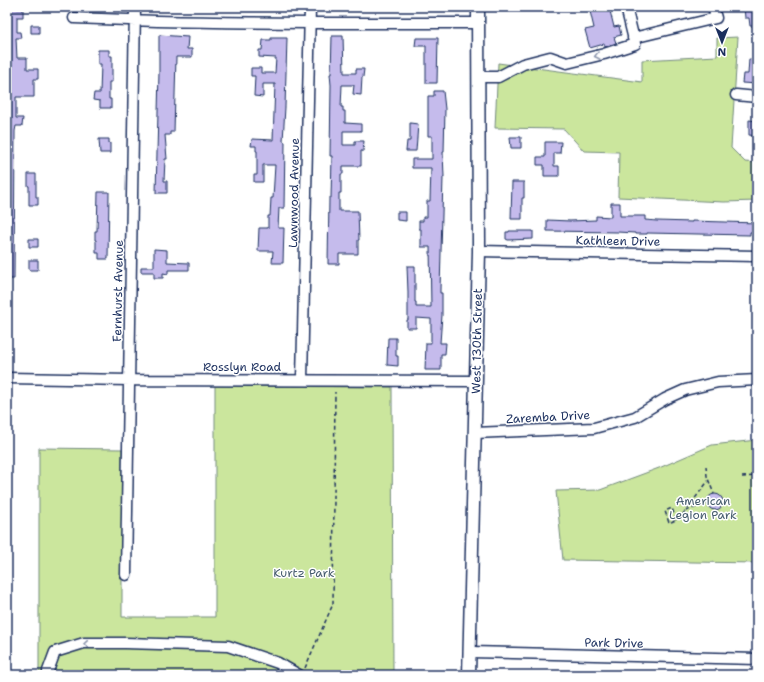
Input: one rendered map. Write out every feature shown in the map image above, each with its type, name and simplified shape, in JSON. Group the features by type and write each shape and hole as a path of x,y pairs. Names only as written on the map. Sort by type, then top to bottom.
{"main road":[{"name":"West 130th Street","path":"470,675 479,251 478,7"}],"street":[{"name":"Fernhurst Avenue","path":"126,575 135,7"},
{"name":"Lawnwood Avenue","path":"302,380 310,7"},
{"path":"627,7 634,41"},
{"path":"478,77 498,77 523,64 550,57 567,63 604,54 634,41 716,18 713,7"},
{"path":"74,18 310,23 478,23"},
{"path":"736,95 757,97"},
{"name":"Kathleen Drive","path":"479,251 757,256"},
{"name":"Rosslyn Road","path":"7,378 130,380 476,381"},
{"name":"Zaremba Drive","path":"475,433 594,428 635,417 665,399 685,390 718,382 757,380"},
{"path":"48,675 48,670 55,652 84,643 228,646 278,663 301,674"},
{"name":"Park Drive","path":"470,652 757,659"}],"path":[{"path":"301,674 333,604 335,392"},
{"path":"706,466 714,494"},
{"path":"742,476 757,476"},
{"path":"676,520 672,508 665,511 669,522 676,520 680,518 709,480"},
{"path":"686,512 707,503"}],"green space":[{"path":"738,37 731,148 745,162 757,163 757,201 724,202 618,197 619,152 584,151 564,129 495,128 498,63 642,82 642,60 717,56 717,38"},
{"name":"Kurtz Park","path":"215,386 392,387 393,675 39,675 39,448 122,449 122,617 215,617"},
{"name":"American Legion Park","path":"757,440 757,563 563,560 556,491 600,490 659,468 712,445"}],"building":[{"path":"7,7 17,7 17,9 23,9 23,17 17,17 17,32 20,32 21,38 16,38 17,58 27,58 27,69 38,69 38,79 34,79 34,97 16,97 16,118 23,118 22,126 16,126 15,131 14,279 7,279"},
{"path":"589,7 609,7 614,27 619,26 621,35 614,37 616,43 605,47 604,44 590,48 585,30 594,28"},
{"path":"744,7 757,7 757,26 750,26 749,18 745,18"},
{"path":"31,25 39,25 39,33 31,33"},
{"path":"159,35 188,37 187,49 192,49 192,57 176,57 174,132 170,132 170,135 165,135 167,159 165,159 164,181 167,181 167,193 156,193"},
{"path":"332,36 343,36 344,73 356,73 356,69 364,69 361,95 353,94 354,85 342,85 341,107 343,107 343,111 345,111 345,123 361,124 361,131 343,131 343,145 355,145 355,141 364,141 363,151 361,151 361,166 343,166 343,174 341,174 341,193 339,193 339,211 358,211 358,254 339,254 339,264 328,264 329,198 331,198 332,156 330,156 330,74"},
{"path":"271,38 287,38 283,141 285,142 284,208 279,208 278,228 284,228 283,263 272,263 273,251 258,251 259,228 268,228 271,198 273,198 275,165 263,165 263,182 254,182 254,175 257,175 257,151 256,146 251,146 252,139 273,140 275,84 263,84 263,97 254,96 255,76 251,76 251,68 261,68 261,73 275,73 276,58 259,57 259,50 262,50 263,40 271,40"},
{"path":"416,38 438,38 437,83 426,83 426,46 415,46"},
{"path":"98,50 109,50 109,56 112,56 112,82 109,82 109,99 111,99 111,108 100,108 100,101 93,100 94,93 100,93 101,64 98,64"},
{"path":"749,59 757,60 757,84 742,83 743,74 748,74"},
{"path":"434,91 443,91 445,109 440,290 440,293 442,293 442,315 440,343 446,343 445,354 441,354 441,370 425,370 426,343 431,343 431,319 416,318 416,328 407,328 407,266 415,266 416,307 431,307 430,247 421,247 421,229 419,229 419,221 423,221 423,217 427,217 427,201 430,201 431,168 412,168 412,159 432,159 432,136 428,136 428,96 434,96"},
{"path":"749,120 757,121 757,136 749,135"},
{"path":"410,123 418,124 416,151 406,151 407,141 410,141"},
{"path":"510,137 521,137 521,148 511,148"},
{"path":"99,139 109,139 110,153 100,153"},
{"path":"545,142 561,142 560,153 554,153 554,166 559,166 559,176 544,176 544,165 537,165 537,157 545,157"},
{"path":"28,174 36,174 36,197 38,197 38,205 29,205"},
{"path":"512,182 524,182 522,219 511,219"},
{"path":"98,192 109,192 108,259 99,259 99,253 96,253 95,231 97,231"},
{"path":"611,203 620,203 620,216 645,216 645,220 657,221 757,223 757,232 750,232 750,235 635,234 617,232 547,231 547,220 596,220 596,216 611,217"},
{"path":"397,212 406,212 406,221 397,220"},
{"path":"533,231 533,239 508,240 506,239 506,232"},
{"path":"29,239 38,239 38,247 29,247"},
{"path":"154,249 167,250 167,262 189,263 189,270 168,270 168,274 163,273 163,278 154,278 154,272 141,272 141,267 154,267"},
{"path":"29,260 38,260 38,270 29,270"},
{"path":"388,338 396,338 396,356 398,356 398,366 387,365"},
{"path":"712,494 718,494 723,499 721,508 718,510 712,510 707,505 707,499"}]}
